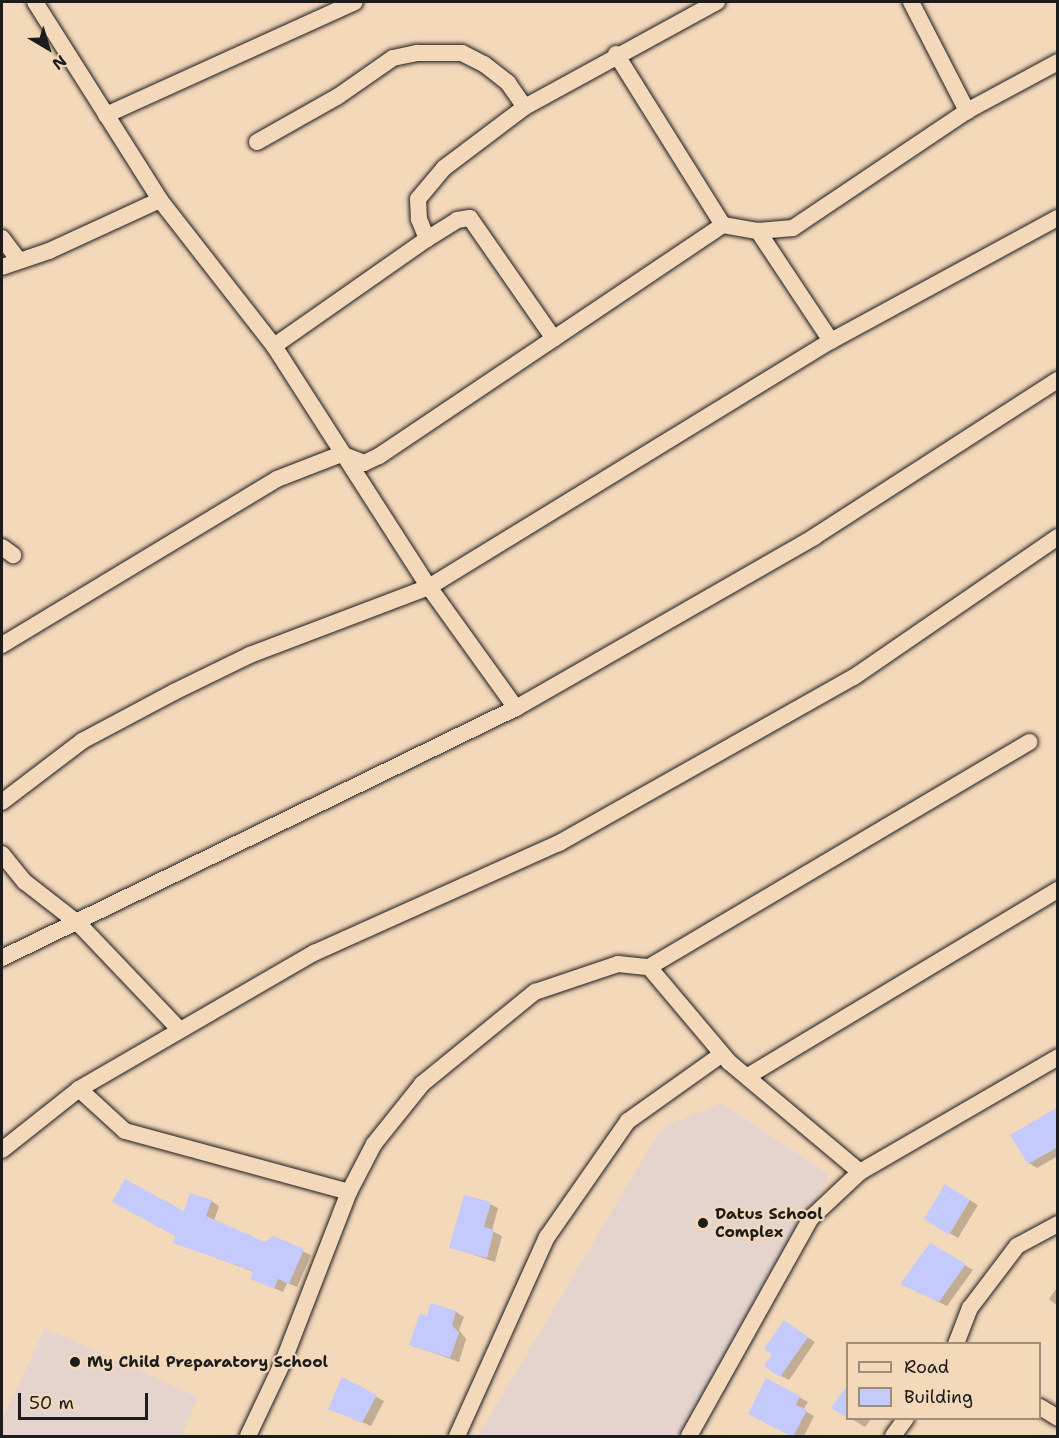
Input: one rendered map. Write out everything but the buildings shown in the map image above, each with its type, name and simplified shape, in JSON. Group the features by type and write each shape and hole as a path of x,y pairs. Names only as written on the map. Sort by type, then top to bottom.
{"street":[{"path":"35,2 160,200 274,346 341,454 429,587 516,708"},
{"path":"106,115 355,2"},
{"path":"427,239 419,219 418,200 444,168 525,107 616,54 717,2"},
{"path":"911,2 967,111"},
{"path":"257,142 337,97 393,58 417,53 462,53 484,64 507,83 525,107"},
{"path":"616,54 723,225"},
{"path":"2,645 202,521 277,479 341,454 364,463 380,456 723,225 758,231 793,228 967,111 1058,62"},
{"path":"2,267 18,259 50,251 160,200"},
{"path":"274,346 427,239 457,220 470,218 554,339"},
{"path":"2,802 82,741 174,692 250,655 429,587 831,341 1058,218"},
{"path":"758,231 831,341"},
{"path":"2,238 18,259"},
{"path":"2,958 79,924 516,708 814,537 1058,380"},
{"path":"2,1150 79,1089 179,1029 314,953 559,843 665,786 854,677 1058,537"},
{"path":"248,1437 283,1362 349,1192 374,1144 422,1084 486,1028 535,992 584,973 618,964 649,967 1030,742"},
{"path":"2,854 26,882 79,924 179,1029"},
{"path":"748,1076 1058,890"},
{"path":"649,967 722,1055 860,1172"},
{"path":"457,1437 547,1237 628,1121 722,1055"},
{"path":"689,1437 812,1218 860,1172 1058,1057"},
{"path":"79,1089 125,1131 349,1192"},
{"path":"957,1342 970,1308 1017,1246 1058,1224"},
{"path":"1041,1408 1058,1418"},
{"path":"893,1437 905,1420"}],"shaded area":[{"name":"Datus School Complex","path":"722,1103 830,1175 680,1436 478,1436 662,1127"},
{"name":"My Child Preparatory School","path":"45,1328 198,1397 182,1436 2,1436 2,1420"}],"place":[{"name":"Datus School Complex","path":"703,1223"},
{"name":"My Child Preparatory School","path":"75,1362"}]}
